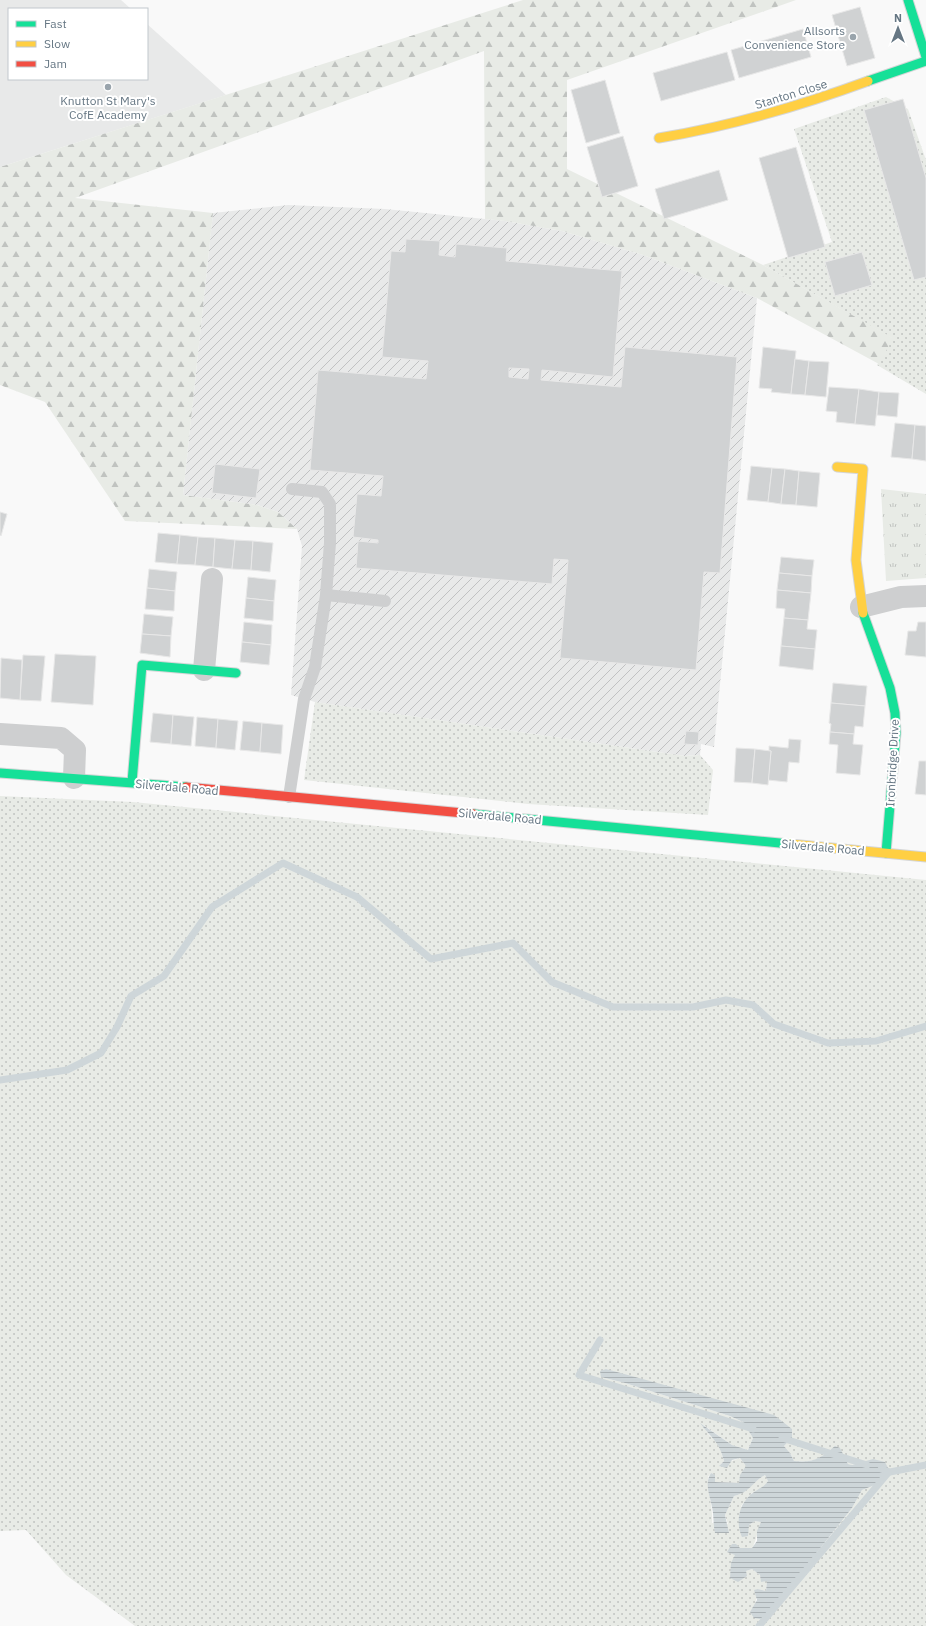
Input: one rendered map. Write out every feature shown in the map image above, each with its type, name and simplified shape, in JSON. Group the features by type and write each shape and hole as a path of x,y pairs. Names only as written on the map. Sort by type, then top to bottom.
{"main road":[{"path":"908,0 926,56"},
{"name":"Stanton Close","path":"659,138 690,133 788,109 926,61"},
{"name":"Ironbridge Drive","path":"837,467 863,469 856,560 861,607 870,638 890,688 895,712 896,733 886,853"},
{"path":"132,782 142,665 236,673"},
{"name":"Silverdale Road","path":"0,773 132,782 289,796 926,857"}],"street":[{"path":"204,670 212,579"},
{"path":"861,607 901,597 926,596"},
{"path":"0,734 61,738 75,750 74,778"}],"lane":[{"path":"289,796 304,699 315,668 326,596 330,543 330,504 322,492 292,489"},
{"path":"326,596 385,601"}],"shaded area":[{"name":"Knutton St Mary's CofE Academy","path":"0,0 121,0 130,8 8,8 8,80 148,80 148,25 226,95 0,167"},
{"path":"288,205 385,209 505,221 562,231 643,255 757,298 714,747 701,744 700,755 685,756 315,702 291,695 302,546 297,529 278,512 257,505 183,495 213,213"},
{"path":"606,1369 774,1415 792,1429 792,1438 784,1446 794,1461 817,1459 826,1454 835,1446 840,1448 848,1464 852,1465 873,1459 885,1462 890,1472 880,1483 862,1490 852,1508 765,1618 754,1618 750,1612 757,1600 754,1590 758,1589 766,1591 767,1581 761,1582 760,1575 752,1569 746,1571 747,1576 738,1582 730,1578 731,1563 735,1555 727,1552 732,1544 736,1544 740,1548 752,1548 757,1541 757,1531 761,1522 755,1521 749,1525 748,1536 742,1537 739,1525 740,1513 749,1496 768,1481 765,1475 748,1490 734,1496 725,1515 729,1533 715,1533 713,1510 708,1490 709,1477 711,1473 715,1475 715,1482 739,1483 740,1475 746,1466 740,1458 732,1460 727,1468 719,1466 724,1461 720,1449 715,1440 700,1423 732,1445 748,1450 753,1438 743,1422 730,1416 625,1383 601,1377 600,1371"}],"green space":[{"path":"523,0 796,0 567,80 567,169 763,265 893,338 879,364 757,298 643,255 562,231 485,219 484,51 75,198 213,213 183,495 257,505 278,512 297,529 125,521 45,402 0,385 0,167"},
{"path":"886,97 908,109 926,160 926,394 877,365 892,338 763,265 832,242 794,129"},
{"path":"881,489 926,494 926,578 886,581"},
{"path":"315,702 685,756 700,755 713,770 708,815 528,804 304,780"},
{"path":"0,796 133,802 926,880 926,1626 135,1626 66,1575 26,1530 0,1531","holes":["606,1369 792,1438 784,1446 794,1461 804,1462 814,1460 823,1456 831,1449 846,1458 848,1464 852,1465 859,1462 880,1483 862,1490 852,1508 765,1618 760,1619 755,1605 758,1589 766,1591 767,1581 752,1569 746,1571 734,1559 740,1548 752,1548 762,1522 755,1521 749,1525 741,1506 752,1493 764,1487 768,1481 765,1475 744,1492 734,1496 725,1515 728,1524 712,1523 708,1477 711,1473 715,1482 740,1483 746,1466 740,1458 720,1465 724,1461 718,1442 709,1435 702,1424 732,1445 748,1450 753,1438 743,1422 730,1416 625,1383 601,1377"]}],"building":[{"name":"Allsorts Convenience Store","path":"860,7 875,58 847,66 832,15"},
{"path":"803,29 811,57 739,78 731,50"},
{"path":"727,52 735,80 661,101 653,73"},
{"path":"605,80 620,133 586,143 571,90"},
{"path":"903,99 926,178 926,277 914,280 864,110"},
{"path":"623,136 638,186 602,197 587,147"},
{"path":"796,147 825,247 788,258 759,158"},
{"path":"719,170 728,200 664,219 655,189"},
{"path":"406,239 440,241 439,255 455,257 456,244 507,248 506,261 622,271 613,377 542,370 541,380 621,387 625,347 737,357 720,573 704,572 696,670 560,658 568,560 554,559 552,584 356,568 358,541 378,543 378,540 353,537 357,494 381,496 383,476 310,470 318,370 426,379 428,361 382,357 391,251 405,252","holes":["509,368 529,369 528,379 509,377"]},
{"path":"862,252 872,285 835,296 825,262"},
{"path":"763,347 796,351 791,394 771,392 772,389 759,388"},
{"path":"795,359 809,361 805,395 791,394"},
{"path":"809,361 829,362 826,397 805,395"},
{"path":"829,387 859,389 855,424 836,422 837,412 826,411"},
{"path":"859,389 879,392 875,426 855,424"},
{"path":"879,392 899,393 897,417 877,415"},
{"path":"895,423 915,425 912,459 891,457"},
{"path":"915,425 926,426 926,461 912,459"},
{"path":"215,464 260,469 256,498 212,493"},
{"path":"751,466 772,468 768,502 747,500"},
{"path":"772,468 785,469 781,504 768,502"},
{"path":"785,469 799,471 796,505 781,504"},
{"path":"799,471 820,473 817,507 796,505"},
{"path":"0,512 7,514 1,536 0,535"},
{"path":"158,533 180,535 177,564 155,562"},
{"path":"180,535 198,537 195,565 177,564"},
{"path":"198,537 215,538 213,567 195,565"},
{"path":"215,538 235,540 232,569 213,567"},
{"path":"235,540 253,541 251,570 232,569"},
{"path":"253,541 273,543 270,572 251,570"},
{"path":"781,557 814,560 812,576 779,573"},
{"path":"149,569 177,572 175,591 147,588"},
{"path":"779,573 812,576 811,593 777,590"},
{"path":"248,577 276,580 274,601 246,598"},
{"path":"147,588 175,591 174,611 145,609"},
{"path":"777,590 811,593 808,620 784,618 785,609 776,608"},
{"path":"246,598 274,601 273,621 244,618"},
{"path":"144,614 173,617 171,636 142,634"},
{"path":"784,618 808,620 807,629 817,630 815,649 781,646"},
{"path":"244,622 272,625 271,645 242,642"},
{"path":"918,622 926,622 926,657 905,655 908,631 916,631"},
{"path":"142,634 171,636 170,657 140,653"},
{"path":"242,642 271,645 269,665 240,662"},
{"path":"781,646 815,649 813,670 779,666"},
{"path":"55,654 96,656 93,705 51,702"},
{"path":"23,655 45,656 41,701 20,700"},
{"path":"1,658 22,660 20,700 0,698"},
{"path":"833,683 867,686 865,706 831,703"},
{"path":"831,703 865,706 863,727 855,726 854,734 830,732 831,724 829,723"},
{"path":"153,713 173,715 171,744 150,742"},
{"path":"173,715 194,717 191,746 171,744"},
{"path":"197,717 218,719 216,748 195,746"},
{"path":"218,719 238,721 235,750 216,748"},
{"path":"243,721 262,723 260,752 240,750"},
{"path":"262,723 283,725 281,754 260,752"},
{"path":"686,731 699,732 698,745 684,744"},
{"path":"830,732 854,734 853,744 863,745 860,775 836,773 838,745 829,744"},
{"path":"789,739 801,740 799,763 789,762 787,782 768,780 771,751 769,751 769,746 788,748"},
{"path":"736,748 755,749 752,783 734,782"},
{"path":"755,749 771,751 768,785 752,783"},
{"path":"919,761 926,761 926,795 915,794"}],"waterway":[{"path":"0,1080 67,1070 101,1053 117,1027 131,996 164,976 212,907 283,863 357,897 431,959 513,943 552,982 613,1007 693,1007 726,1000 753,1005 774,1024 828,1043 876,1041 926,1026"},
{"path":"600,1340 579,1375 753,1429"},
{"path":"782,1438 867,1465"},
{"path":"881,1469 890,1472 926,1465"},
{"path":"759,1626 888,1473"}],"traffic: fast":[{"path":"908,0 926,57"},
{"path":"868,81 926,61"},
{"path":"863,613 890,688 895,713 896,733 886,853"},
{"path":"132,782 142,665 236,673"},
{"path":"0,773 186,787"},
{"path":"474,814 790,844"}],"traffic: slow":[{"path":"659,138 712,128 765,114 817,99 868,81"},
{"path":"837,467 863,469 856,560 863,613"},
{"path":"790,844 926,857"}],"traffic: jam":[{"path":"186,787 474,814"}],"place":[{"name":"Allsorts Convenience Store","path":"853,37"},
{"name":"Knutton St Mary's CofE Academy","path":"108,87"}]}
